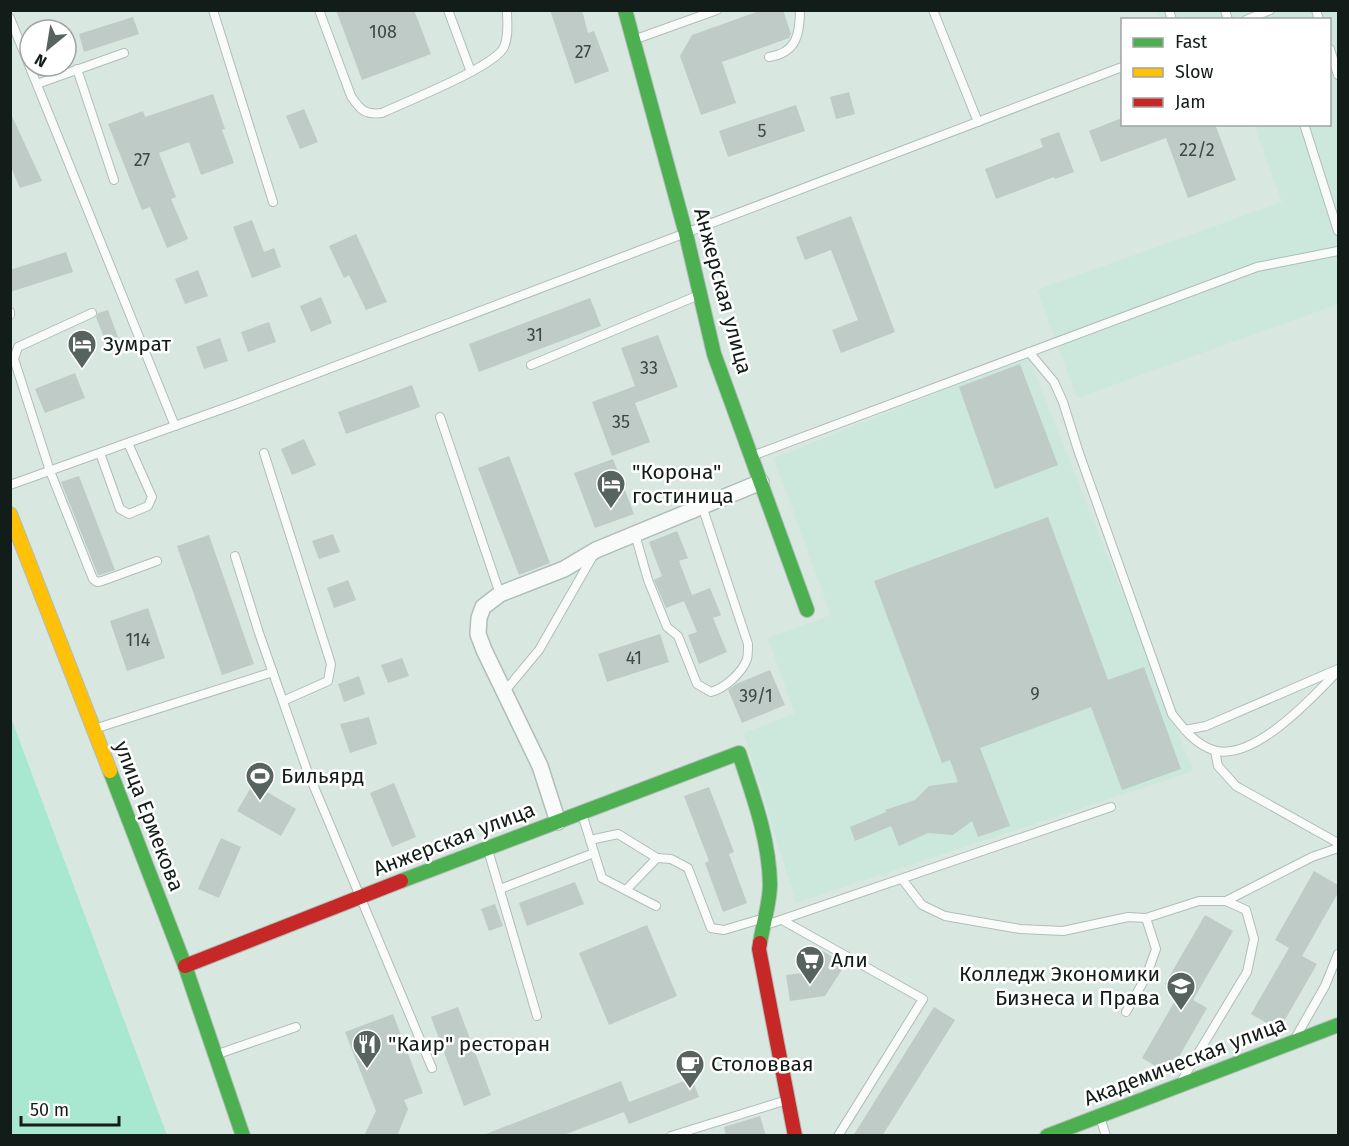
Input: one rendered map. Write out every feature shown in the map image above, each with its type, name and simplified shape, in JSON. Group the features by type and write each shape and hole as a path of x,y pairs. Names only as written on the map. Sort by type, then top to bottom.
{"street":[{"name":"Анжерская улица","path":"625,10 686,234 714,354 807,610"},
{"path":"558,822 540,766 478,634 479,618 483,607 500,594 564,569 596,550 760,482"},
{"name":"улица Ермекова","path":"10,514 184,966 243,1136"},
{"name":"Анжерская улица","path":"184,966 739,753 761,821 768,858 770,886 765,922"},
{"path":"765,922 759,949 795,1136"},
{"name":"Академическая улица","path":"1047,1136 1338,1025"}],"lane":[{"path":"213,10 273,202"},
{"path":"319,10 351,96 359,109 369,114 382,113 471,72 492,59 503,49 507,36 507,10"},
{"path":"448,10 471,72"},
{"path":"634,40 717,10"},
{"path":"769,57 780,55 795,41 800,30 800,10"},
{"path":"933,10 978,122"},
{"path":"1253,18 1269,13"},
{"path":"10,18 175,426"},
{"path":"78,69 124,53"},
{"path":"1331,55 1338,75"},
{"path":"10,485 175,426 686,234 1121,67"},
{"path":"78,72 114,180"},
{"path":"37,84 53,78"},
{"path":"1305,126 1338,231"},
{"path":"751,456 1257,267 1338,251"},
{"path":"531,365 700,295"},
{"path":"92,313 18,347 14,359 50,471 93,579 97,582 102,581 157,561"},
{"path":"1029,352 1054,382 1063,402 1172,714 1185,730 1197,742 1215,751 1232,752 1246,747 1267,735 1304,706 1338,670"},
{"path":"440,417 500,594"},
{"path":"100,453 120,509 129,514 148,506 152,497 128,443"},
{"path":"264,453 331,664 328,681 284,701"},
{"path":"634,534 648,580 667,627 678,636 698,684 711,692 719,690 739,672 747,658 748,644 702,506"},
{"path":"505,691 539,650 596,550"},
{"path":"235,556 308,770 432,1068"},
{"path":"1185,730 1206,726 1338,670"},
{"path":"93,729 273,672"},
{"path":"1215,751 1218,766 1236,786 1338,843"},
{"path":"590,840 618,834 657,858 671,859 688,868 711,928 724,930 782,920 1111,807"},
{"path":"582,813 602,878 656,906"},
{"path":"488,849 537,1016"},
{"path":"902,879 922,904 945,916 1020,929 1063,931 1128,917 1146,918 1199,901 1226,900 1312,857 1338,849"},
{"path":"500,889 594,853"},
{"path":"626,890 657,858"},
{"path":"1178,1086 1247,972 1254,939 1246,910 1226,900"},
{"path":"1126,1012 1146,977 1156,949 1146,918"},
{"path":"782,920 923,999 838,1136"},
{"path":"1293,1042 1325,986 1338,954"},
{"path":"215,1055 296,1027"},
{"path":"671,1136 788,1100"},
{"path":"1100,1115 1106,1136"}],"shaded area":[{"path":"1157,11 1338,11 1338,304 1077,398 1037,290 1282,202 1254,126 1331,126 1331,18 1160,18"},
{"path":"1028,357 1193,771 796,903 744,733 795,714 768,638 831,615 774,458"}],"green space":[{"path":"11,718 167,1135 11,1135"}],"building":[{"path":"336,10 414,10 431,54 362,80"},
{"path":"550,10 582,10 588,33 594,31 609,71 575,84"},
{"path":"762,10 783,10 791,34 789,38 722,62 736,103 701,115 680,56 692,35"},
{"path":"133,17 139,34 84,52 79,34"},
{"path":"849,92 855,114 836,119 830,97"},
{"path":"213,94 225,129 222,130 234,163 201,175 189,142 159,153 176,197 171,199 188,239 167,248 150,207 142,210 108,124 143,111 145,117"},
{"path":"796,105 805,131 728,157 719,131"},
{"path":"304,109 318,142 300,149 286,116"},
{"path":"10,112 42,181 20,188 10,165"},
{"path":"1121,118 1121,126 1216,126 1236,180 1188,198 1166,138 1101,162 1089,131"},
{"path":"1059,132 1074,172 1055,179 1054,177 996,199 985,169 1043,147 1040,139"},
{"path":"851,216 895,332 841,353 832,330 858,320 831,250 805,260 796,237"},
{"path":"252,220 264,252 274,248 281,267 252,278 233,227"},
{"path":"356,234 387,302 366,310 349,275 344,278 329,246"},
{"path":"66,252 73,272 10,292 10,270"},
{"path":"198,270 208,296 185,304 175,279"},
{"path":"321,297 332,323 311,332 300,306"},
{"path":"590,298 601,326 479,372 469,344"},
{"path":"108,310 122,348 110,353 96,317 98,313"},
{"path":"269,322 276,342 248,352 241,332"},
{"path":"658,335 678,387 635,403 650,442 612,456 592,402 635,386 621,348"},
{"path":"220,338 228,361 204,369 196,347"},
{"path":"1020,364 1058,465 995,489 959,387"},
{"path":"75,373 85,398 45,413 35,389"},
{"path":"412,385 420,407 346,434 338,412"},
{"path":"304,439 316,465 292,475 281,449"},
{"path":"509,456 550,563 519,575 478,468"},
{"path":"613,459 634,514 595,528 574,473"},
{"path":"79,476 115,570 100,575 98,575 61,482"},
{"path":"1048,517 1108,680 1144,667 1181,769 1122,790 1091,707 980,748 1010,826 978,837 972,821 953,835 928,833 899,846 891,826 855,841 850,827 886,812 885,810 915,800 929,786 958,782 950,760 942,763 874,581"},
{"path":"677,531 688,558 679,561 692,595 710,588 721,615 713,618 727,652 699,664 688,635 697,632 684,601 666,608 654,580 662,576 649,542"},
{"path":"333,534 340,552 319,559 312,541"},
{"path":"209,535 254,664 222,675 177,546"},
{"path":"348,580 356,600 334,608 327,588"},
{"path":"148,608 165,658 127,671 110,621"},
{"path":"660,634 669,662 607,682 598,654"},
{"path":"402,658 409,676 388,683 381,665"},
{"path":"770,670 785,705 742,723 728,690 736,684"},
{"path":"359,676 365,694 344,702 338,684"},
{"path":"369,717 377,744 350,753 340,724"},
{"path":"394,783 416,837 392,847 370,793"},
{"path":"253,784 296,809 281,836 237,811"},
{"path":"709,787 734,852 729,854 747,903 723,912 705,863 709,861 684,796"},
{"path":"221,838 241,847 219,898 198,889"},
{"path":"1314,871 1338,885 1338,893 1302,956 1317,964 1279,1030 1251,1014 1289,948 1275,940"},
{"path":"575,882 584,904 527,926 519,903"},
{"path":"495,904 503,926 489,931 481,909"},
{"path":"1205,915 1233,931 1193,1000 1207,1008 1169,1074 1142,1058 1180,992 1165,984"},
{"path":"647,925 677,996 609,1025 579,953"},
{"name":"Али","path":"823,951 845,965 825,996 790,1001 786,975 810,972"},
{"path":"458,1007 491,1095 464,1106 431,1017"},
{"path":"934,1007 955,1020 882,1136 853,1136"},
{"path":"393,1014 423,1093 404,1100 408,1109 397,1136 364,1136 376,1111 345,1032"},
{"path":"692,1078 699,1097 629,1124 624,1112 561,1136 481,1136 621,1081 629,1102"},
{"path":"760,1116 766,1136 726,1136 724,1127"}],"traffic: fast":[{"path":"625,10 686,234 714,354 807,610"},
{"path":"401,881 739,753 759,817 769,867 769,899 760,943"},
{"path":"110,771 185,966 243,1136"},
{"path":"1047,1136 1338,1025"}],"traffic: slow":[{"path":"10,514 110,771"}],"traffic: jam":[{"path":"185,966 401,881"},
{"path":"760,943 759,949 795,1136"}],"place":[{"name":"Зумрат","path":"82,370"},
{"name":"\"Корона\" гостиница","path":"611,510"},
{"name":"Бильярд","path":"260,802"},
{"name":"Али","path":"810,986"},
{"name":"Колледж Экономики Бизнеса и Права","path":"1181,1012"},
{"name":"\"Каир\" ресторан","path":"367,1070"},
{"name":"Столоввая","path":"690,1090"}]}
